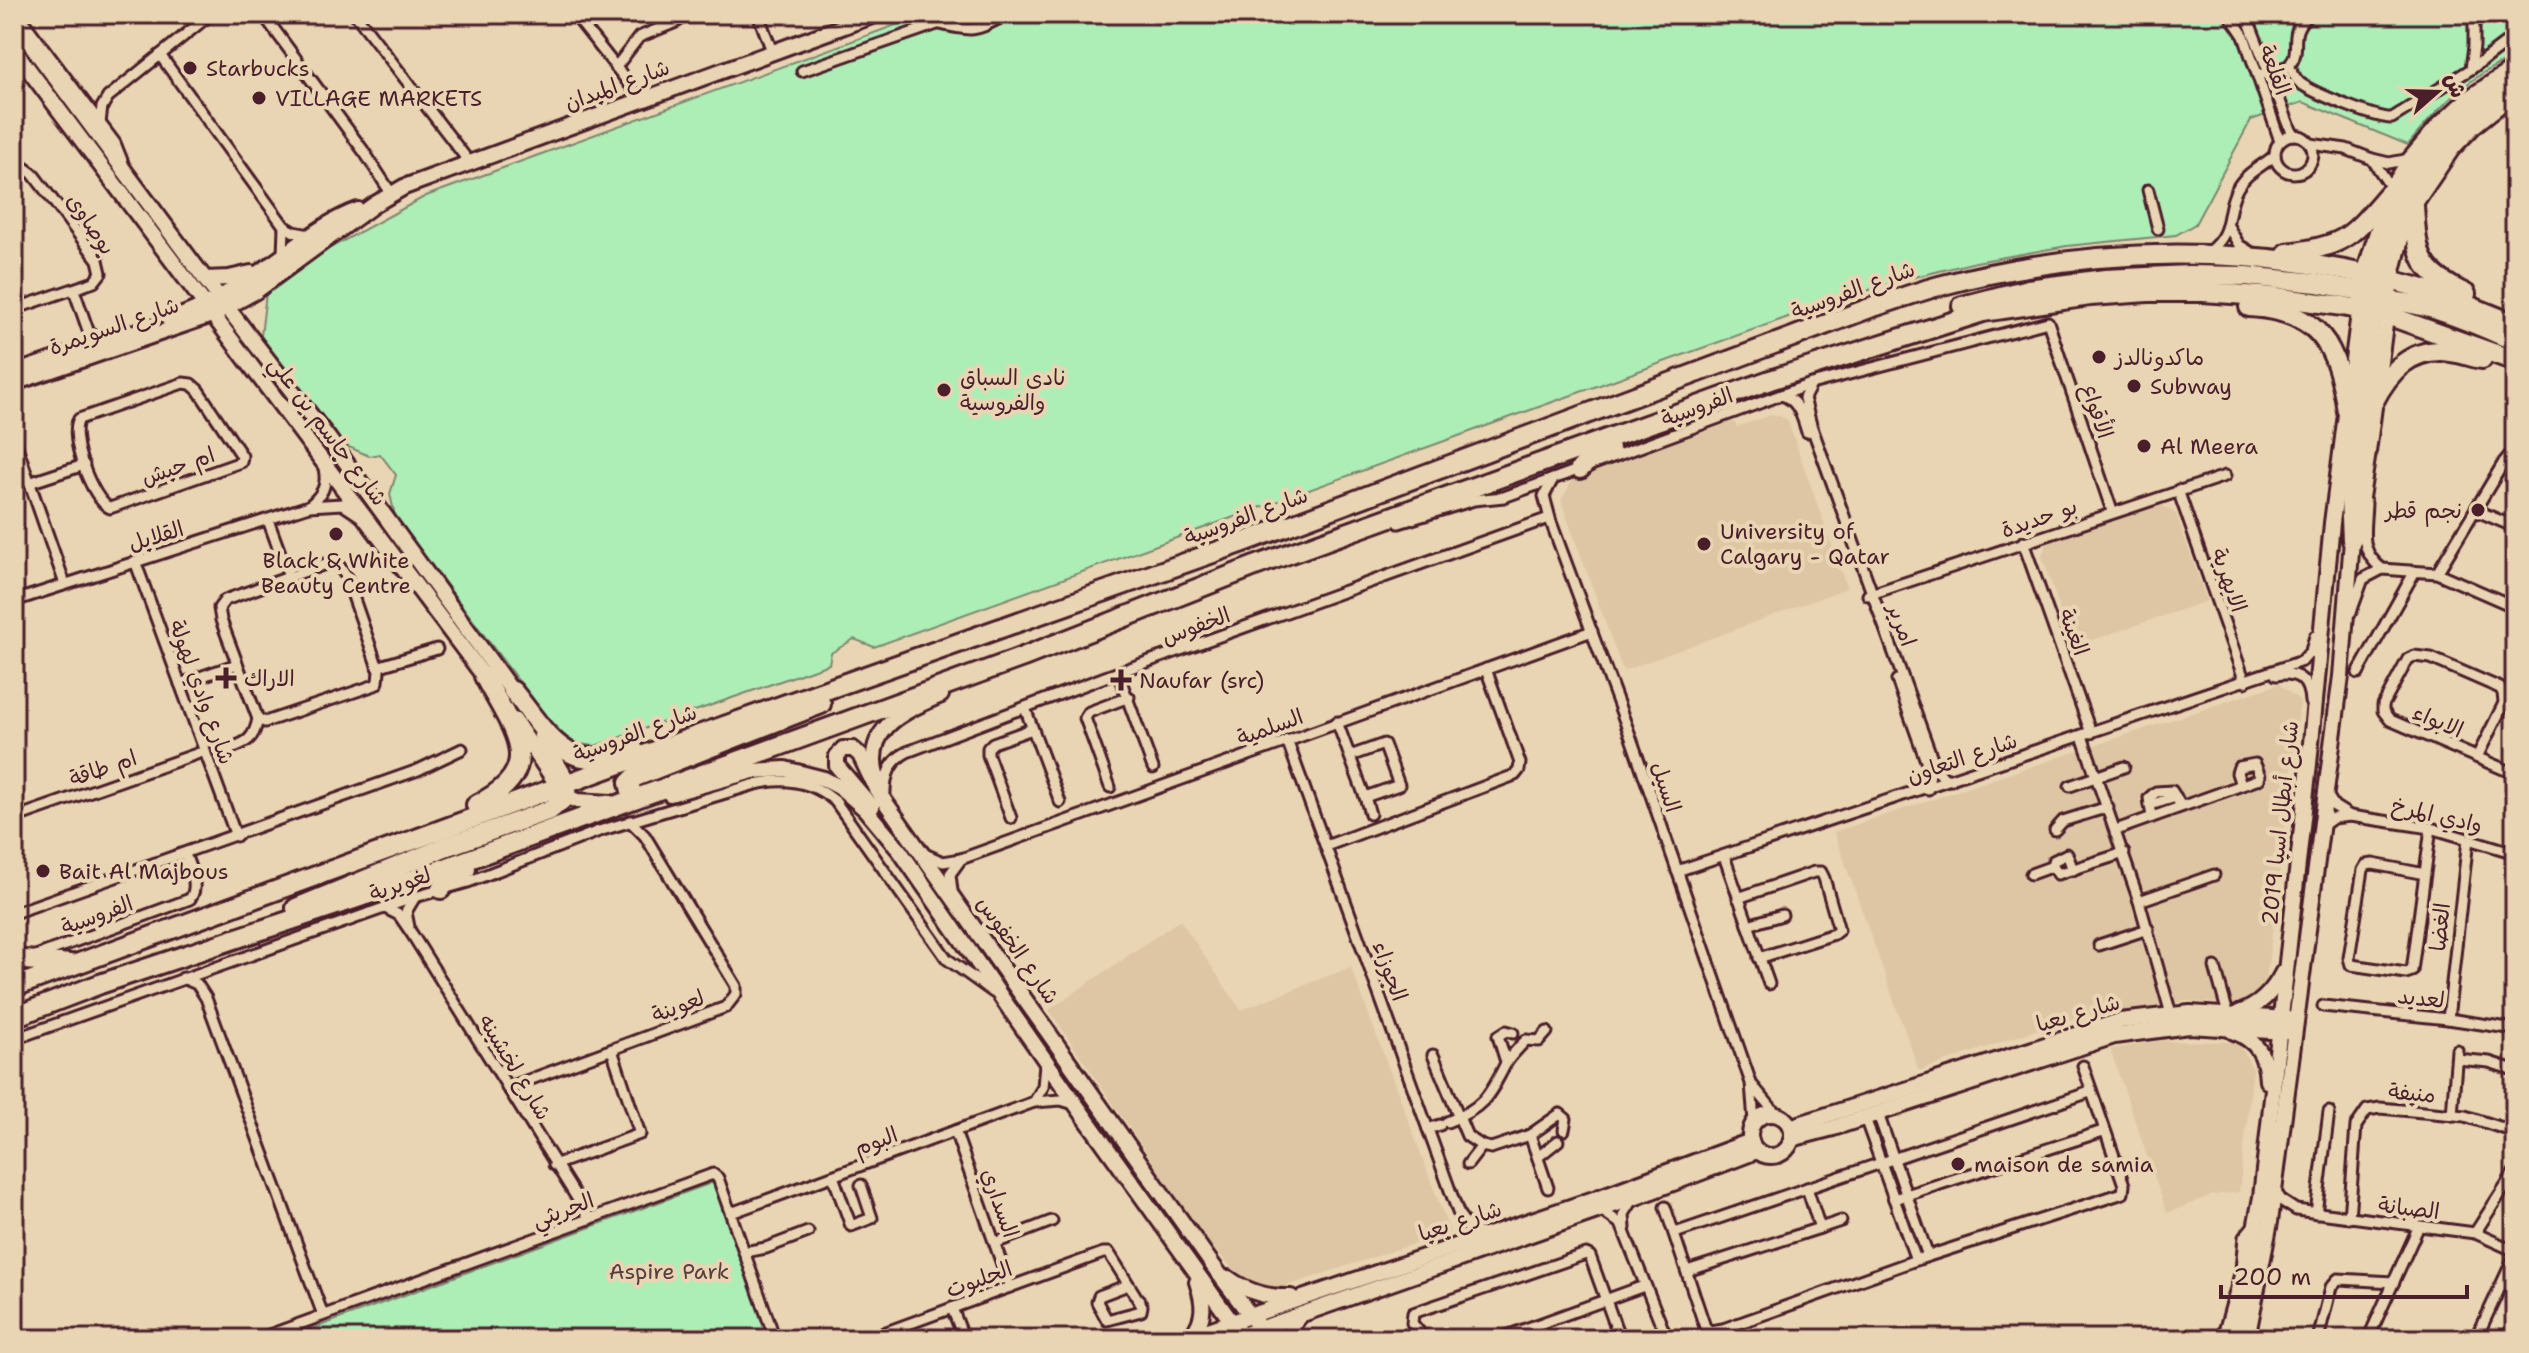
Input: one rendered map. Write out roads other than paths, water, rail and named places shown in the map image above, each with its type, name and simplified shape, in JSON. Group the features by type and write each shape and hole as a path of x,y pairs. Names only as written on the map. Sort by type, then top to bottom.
{"highway":[{"path":"2352,540 2350,496 2375,295 2390,229 2413,181 2448,134 2468,113 2515,75"},
{"path":"2260,256 2317,250 2347,238 2390,191"},
{"path":"2414,205 2415,239 2428,269 2449,286 2515,321"},
{"name":"شارع الفروسية","path":"14,987 395,845 564,789 696,736 1259,537 1936,286 2051,263 2206,254 2260,256 2375,295 2510,359"},
{"path":"1892,340 1930,317 1986,298 2105,279 2189,275 2246,276 2317,283 2451,316 2515,341"},
{"name":"شارع الفروسية","path":"14,1017 100,984 379,892 1023,657 1255,566 1775,387 1892,340 1971,315 2090,296 2203,292 2275,297 2375,295 2425,290 2515,321"},
{"path":"2029,304 2062,308 2184,302 2263,308 2288,314 2317,331 2331,349 2339,365 2347,411"},
{"path":"2373,403 2397,367 2414,356 2438,351 2491,361 2510,359"},
{"path":"1580,469 1597,452 1775,387"},
{"path":"635,798 629,783 635,777 780,722 870,683 903,664"},
{"path":"395,845 494,797 514,779 519,764 518,742 484,676"},
{"path":"513,691 554,740 574,755 595,758 696,736"},
{"path":"236,938 333,891 545,812 557,804 564,789"},
{"path":"441,889 449,878 526,836"},
{"path":"20,962 76,964"}],"street":[{"path":"18,14 101,124 118,149 125,170"},
{"path":"101,124 102,107 108,97 211,14"},
{"path":"263,14 391,193"},
{"path":"355,14 470,163"},
{"path":"574,14 642,100"},
{"path":"616,67 639,37 674,18 689,14"},
{"path":"758,14 772,51"},
{"name":"شارع الميدان","path":"224,302 256,291 391,193 877,14"},
{"path":"802,71 966,14"},
{"path":"937,23 969,31 982,28 1008,14"},
{"name":"القلعة","path":"2229,14 2264,73 2293,135"},
{"name":"القلعة","path":"2246,14 2280,141"},
{"path":"2264,73 2289,66 2295,58 2296,29 2309,14"},
{"path":"2471,69 2474,14"},
{"name":"شارع جاسم بن علي","path":"14,22 205,279 329,439 513,691 564,789"},
{"path":"2289,66 2295,78 2309,88 2386,118 2414,106 2515,36"},
{"name":"شارع جاسم بن علي","path":"14,50 553,768"},
{"path":"160,55 284,226 310,235"},
{"path":"2375,295 2390,191 2410,159 2438,126 2467,99 2515,67"},
{"path":"2375,295 2414,205 2431,176 2457,143 2514,93"},
{"path":"81,98 95,100 108,97"},
{"path":"2206,254 2218,245 2228,226 2238,187 2249,174 2275,155 2280,141 2293,135 2310,144 2346,149 2389,163 2410,159"},
{"path":"2310,144 2312,160"},
{"path":"2275,155 2285,170 2298,173 2331,148"},
{"path":"2372,159 2390,191"},
{"path":"2258,169 2280,166"},
{"name":"بوصاوى","path":"14,168 31,171 98,260 101,273 94,282 14,309"},
{"path":"2148,190 2158,229"},
{"name":"شارع الميدان","path":"224,302 310,235 338,218 375,204"},
{"path":"283,256 284,226"},
{"path":"2228,226 2239,245 2260,256"},
{"path":"205,279 237,277 263,270"},
{"path":"187,282 187,302 177,323 206,329 232,340"},
{"path":"74,290 89,333 106,341"},
{"path":"246,331 247,310 256,291"},
{"name":"شارع أبطال اسيا 2019","path":"2247,1339 2270,1222 2267,1194 2287,1026 2325,790 2346,627 2352,540 2368,452 2373,403 2375,295"},
{"name":"شارع أبطال اسيا 2019","path":"2287,1026 2288,956 2332,523 2347,411 2375,295"},
{"name":"شارع السويمرة","path":"15,380 177,323 224,302"},
{"name":"الأقواع","path":"1811,384 2048,322 2112,511"},
{"name":"شارع السويمرة","path":"15,380 80,350 177,323"},
{"path":"80,350 89,333"},
{"name":"ام حيش","path":"183,383 191,384 198,390 242,456 236,466 110,508 102,505 97,498 84,465 74,435 79,419 183,383"},
{"path":"1775,387 1811,384"},
{"name":"امرير","path":"1811,384 1804,403 1930,772 1928,789"},
{"name":"امرير","path":"1775,387 1791,399 1800,411 1936,769 1944,778 1951,780"},
{"path":"14,438 65,584"},
{"path":"2368,452 2365,546 2371,560 2382,569 2437,573 2515,607"},
{"path":"2437,573 2513,454"},
{"path":"309,506 321,496 327,479 322,458"},
{"path":"29,483 84,465"},
{"path":"1360,530 1400,523 1474,500 1494,499 1580,469"},
{"name":"بو حديدة","path":"1869,595 2112,511 2225,476"},
{"path":"1522,490 1545,503 1546,490 1553,479"},
{"name":"الابهرية","path":"2178,490 2245,682"},
{"name":"السيل","path":"1545,503 1751,1083 1754,1122"},
{"name":"القلايل","path":"14,601 309,506 342,504 369,524"},
{"path":"2475,510 2515,527"},
{"name":"الخفوس","path":"883,796 887,775 902,754 1549,518"},
{"path":"268,520 289,577"},
{"name":"شارع التعاون","path":"1677,871 2302,661 2311,651 2332,523"},
{"name":"الغينة","path":"2023,542 2086,734 2096,777 2148,929 2171,1014"},
{"name":"شارع وادي لهولة","path":"135,561 236,836"},
{"path":"221,752 251,739 255,735 258,719 219,608 225,600 331,562 340,567 346,576 380,676 375,685 265,722 258,719"},
{"path":"2346,627 2363,579 2382,569"},
{"path":"2358,673 2414,573"},
{"name":"السلمية","path":"923,853 943,862 961,859 1592,631"},
{"path":"378,669 437,649"},
{"name":"الابواء","path":"2477,757 2504,703 2500,688 2422,655 2408,659 2383,705 2386,716 2390,720 2515,774"},
{"name":"شارع الخفوس","path":"1023,657 905,712 889,723 880,736 873,757 883,796 1214,1267 1265,1334"},
{"path":"180,684 237,664"},
{"path":"1326,846 1515,775 1520,763 1486,669"},
{"path":"1118,673 1153,768"},
{"name":"شارع التعاون","path":"2257,678 2290,673 2303,678 2308,685 2309,764"},
{"path":"1110,787 1085,718 1089,712 1129,697"},
{"path":"1025,708 1060,802"},
{"path":"1337,722 1370,814"},
{"path":"1011,818 988,748 993,743 1032,729"},
{"name":"الجوزاء","path":"1287,740 1459,1215"},
{"path":"1350,756 1384,744 1401,789 1365,797"},
{"path":"883,796 856,751 850,748 841,751 836,759 838,768 864,795 900,851"},
{"path":"14,913 418,770 462,749"},
{"name":"ام طاقة","path":"14,818 205,751"},
{"path":"2070,786 2124,767"},
{"name":"شارع الخفوس","path":"635,798 668,795 753,771 798,770 824,779 855,799 900,851 1231,1322 1239,1338"},
{"path":"630,821 763,782 786,780 817,788 845,812 947,959 1001,998"},
{"path":"2152,817 2150,805 2178,802 2241,785"},
{"path":"564,789 577,801 597,804 635,798"},
{"path":"2325,790 2334,806 2350,816"},
{"path":"2116,830 2152,817 2178,802"},
{"path":"2055,830 2063,821 2108,807"},
{"path":"649,842 649,825 659,814"},
{"path":"2319,829 2333,818 2350,816"},
{"name":"وادي المرخ","path":"2350,816 2431,828 2515,853"},
{"name":"لعوينة","path":"507,1088 726,1007 736,994 736,986 649,842 630,821"},
{"name":"لغويرية","path":"211,968 415,897 468,882 630,821"},
{"path":"2425,874 2366,865 2349,958 2351,965 2406,973 2412,971 2425,874 2431,828"},
{"name":"الغضا","path":"2448,1019 2468,839"},
{"path":"2073,870 2067,854 2053,861 2056,874 2073,870 2124,853"},
{"name":"الفروسية","path":"20,962 192,897 196,888 185,854"},
{"path":"1724,856 1769,984"},
{"path":"953,896 950,874 961,859"},
{"path":"2031,874 2053,866"},
{"path":"1738,898 1814,872 1821,872 1824,878 1839,930 1759,958"},
{"path":"2139,901 2214,875"},
{"path":"412,934 406,912 415,897"},
{"name":"شارع لخشينه","path":"385,908 399,915 412,934 590,1219"},
{"path":"1748,925 1782,915"},
{"path":"2099,945 2148,929"},
{"path":"2227,1018 2254,1008 2265,998 2277,983 2288,956"},
{"path":"2215,967 2227,1018 2260,1051 2267,1067 2258,1175 2267,1194 2296,1210"},
{"path":"14,1039 211,968"},
{"path":"206,998 205,979 211,968"},
{"path":"183,978 197,984 206,998 323,1315"},
{"name":"لعديد","path":"2323,1006 2515,1029"},
{"name":"شارع بعيا","path":"1790,1133 2108,1025 2171,1014 2287,1026"},
{"name":"شارع بعيا","path":"1790,1133 1872,1116 2114,1036 2227,1018"},
{"path":"1506,1062 1498,1036 1506,1031 1539,1041 1547,1032"},
{"path":"1428,1129 1473,1111 1486,1099 1499,1080 1520,1036"},
{"name":"الحريثي","path":"554,1165 640,1134 612,1050"},
{"path":"1034,1102 1045,1079 1042,1054"},
{"path":"2452,1115 2457,1054 2514,1070"},
{"path":"1433,1055 1467,1136 1482,1146 1502,1146 1530,1135 1560,1114 1566,1119 1564,1130"},
{"path":"1665,1207 1705,1327 1717,1331 1916,1260 2123,1193 2124,1185 2083,1066"},
{"name":"السيل","path":"1751,1083 1778,1116"},
{"path":"1675,1233 2090,1092"},
{"name":"البوم","path":"731,1213 1034,1102 1061,1100 1077,1106"},
{"name":"منيفة","path":"2349,1218 2356,1126 2367,1110 2380,1108 2452,1115 2515,1132"},
{"path":"2316,1213 2329,1112"},
{"path":"1765,1115 1778,1116 1790,1133 1786,1150 1775,1156 1754,1146 1750,1134 1754,1122 1765,1115"},
{"path":"1872,1116 1887,1138 1928,1256"},
{"path":"1872,1116 1874,1143 1916,1260"},
{"name":"السداري","path":"955,1131 1010,1287"},
{"path":"1894,1199 2103,1131"},
{"path":"1530,1135 1548,1188"},
{"path":"1874,1143 1887,1138"},
{"path":"1538,1157 1558,1141"},
{"path":"1468,1164 1482,1146"},
{"name":"شارع بعيا","path":"1239,1338 1265,1334 1299,1317 1428,1269 1634,1198 1754,1146"},
{"name":"شارع بعيا","path":"1187,1337 1754,1146"},
{"path":"2475,1233 2515,1171"},
{"name":"الحريثي","path":"258,1339 713,1174 718,1178 775,1339"},
{"path":"833,1176 851,1226 872,1218 861,1185"},
{"path":"1807,1188 1820,1228"},
{"name":"شارع أبطال اسيا 2019","path":"2234,1339 2254,1225 2267,1194"},
{"path":"1634,1198 1624,1214 1628,1239 1667,1339"},
{"path":"1601,1210 1615,1218 1628,1239"},
{"path":"2270,1222 2296,1210"},
{"name":"الصبانة","path":"2296,1210 2475,1233 2515,1253"},
{"path":"1459,1215 1470,1230 1487,1236"},
{"path":"1453,1247 1461,1231 1459,1215"},
{"path":"995,1243 1052,1221"},
{"path":"1687,1271 1841,1221"},
{"path":"2222,1339 2241,1270 2244,1237 2254,1225"},
{"path":"2368,1339 2418,1228"},
{"path":"745,1256 808,1232"},
{"name":"الجلبوت","path":"869,1339 1103,1253 1109,1253 1128,1285"},
{"path":"2476,1339 2515,1253"},
{"path":"1425,1339 1412,1323 1413,1313 1581,1254 1590,1256 1620,1339"},
{"path":"1187,1337 1201,1321 1204,1305 1192,1267"},
{"path":"1214,1267 1254,1292 1275,1297 1311,1294"},
{"path":"2318,1339 2331,1287 2338,1279 2394,1282"},
{"path":"1128,1285 1140,1302 1141,1311 1107,1320 1097,1302 1099,1296 1128,1285"},
{"path":"1498,1339 1644,1286"},
{"path":"952,1308 964,1339"},
{"path":"1289,1339 1299,1317"},
{"path":"895,1329 899,1339"}],"place":[{"name":"Starbucks","path":"190,68"},
{"name":"VILLAGE MARKETS","path":"259,98"},
{"name":"ماكدونالدز","path":"2099,357"},
{"name":"Subway","path":"2134,386"},
{"name":"نادي السباق والفروسية","path":"944,390"},
{"name":"Al Meera","path":"2144,446"},
{"name":"نجم قطر","path":"2478,510"},
{"name":"Black & White Beauty Centre","path":"336,534"},
{"name":"University of Calgary - Qatar","path":"1704,544"},
{"name":"الاراك","path":"226,678"},
{"name":"Naufar (src)","path":"1121,680"},
{"name":"Bait Al Majbous","path":"43,871"},
{"name":"maison de samia","path":"1958,1164"}],"park label":[{"name":"Aspire Park","path":"669,1271"}]}
